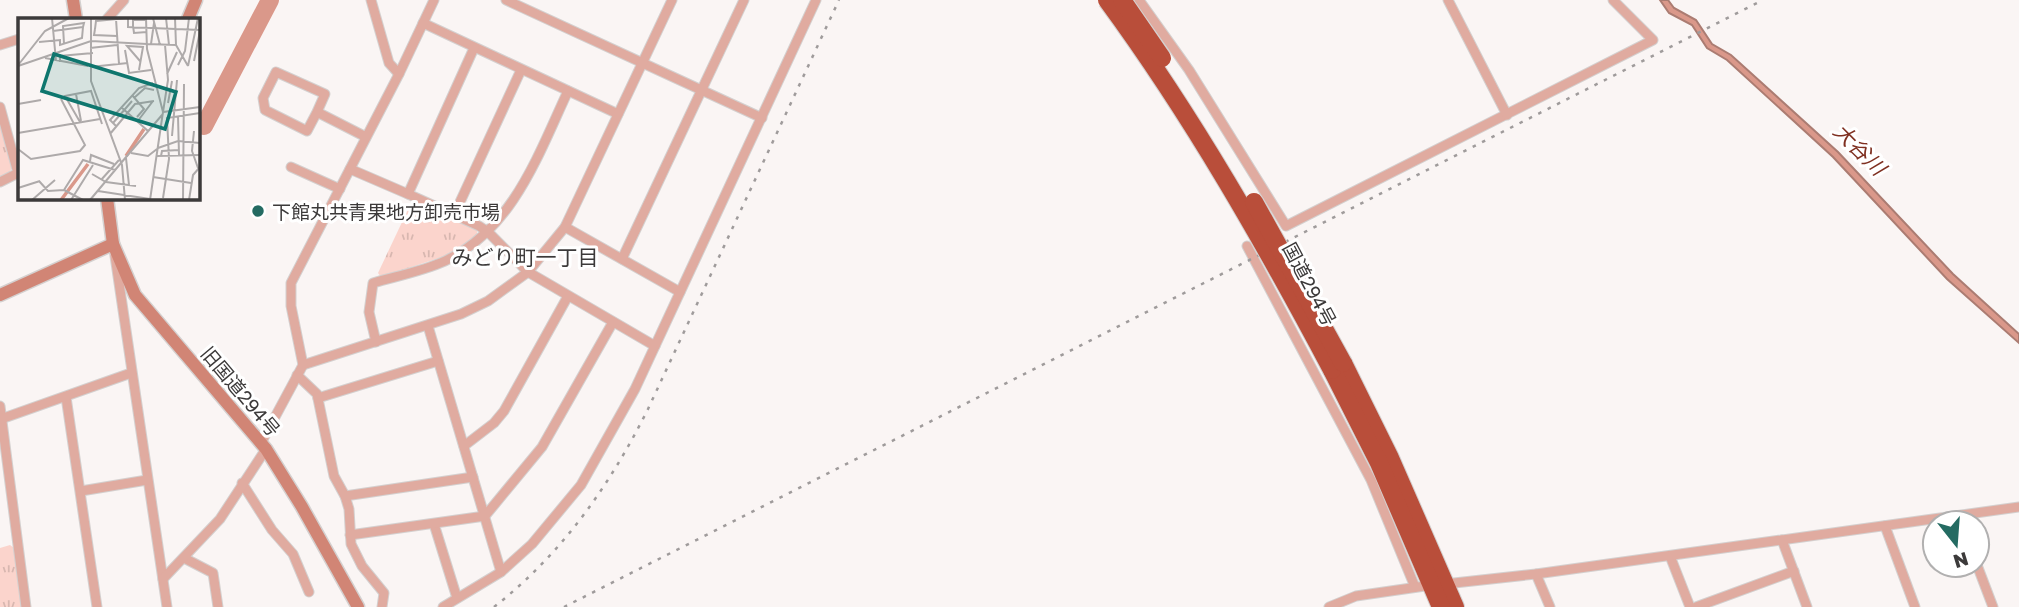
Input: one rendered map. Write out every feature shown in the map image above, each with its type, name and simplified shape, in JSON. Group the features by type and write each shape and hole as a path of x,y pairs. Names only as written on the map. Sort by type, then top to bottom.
{"highway":[{"name":"国道294号","path":"1107,0 1216,162 1337,367"},
{"name":"国道294号","path":"1122,0 1174,75 1256,205 1337,367 1441,607"},
{"name":"国道294号","path":"1431,585 1455,607"}],"street":[{"path":"74,0 76,18"},
{"path":"108,18 124,0"},
{"path":"188,18 196,0"},
{"path":"371,0 389,63 399,74"},
{"path":"303,365 291,306 291,282 399,74 434,0"},
{"path":"506,0 762,118"},
{"path":"163,579 220,519 263,446 303,365 428,326 488,301 528,272 565,227 672,0"},
{"path":"622,259 744,0"},
{"path":"443,607 501,572 532,544 581,485 613,432 655,346 816,0"},
{"path":"1139,0 1189,70 1286,226 1653,40 1613,0"},
{"path":"1448,0 1507,115"},
{"path":"423,23 618,114"},
{"path":"0,45 18,39"},
{"path":"408,194 474,48"},
{"path":"454,215 521,70"},
{"path":"276,72 325,94 317,112 307,131 265,110 263,98 276,72"},
{"path":"376,342 369,312 373,283 441,262 470,247 488,232 518,194 568,91"},
{"path":"0,107 18,173 0,182"},
{"path":"317,112 366,137"},
{"path":"291,167 340,189"},
{"path":"350,169 488,232 528,272 655,346"},
{"name":"旧国道294号","path":"108,200 113,244 128,283 141,304 263,446 358,607"},
{"path":"565,227 680,292"},
{"path":"0,295 113,244 146,480 163,579 164,607"},
{"path":"1247,246 1371,480 1431,585"},
{"path":"464,446 494,423 504,411 568,296"},
{"path":"350,535 485,516 542,447 612,322"},
{"path":"428,326 501,572"},
{"path":"318,398 438,362"},
{"path":"2,419 131,373"},
{"path":"297,375 317,394 334,475 349,509 351,544 362,566 384,593 382,607"},
{"path":"66,397 97,607"},
{"path":"0,406 26,607"},
{"path":"345,496 472,477"},
{"path":"81,491 146,480"},
{"path":"242,483 272,530 293,554 309,592"},
{"path":"1991,513 2019,507"},
{"path":"1329,607 1431,585 1536,574 1921,523"},
{"path":"434,524 457,598"},
{"path":"1885,526 1916,607"},
{"path":"1782,540 1807,607"},
{"path":"1670,556 1690,607"},
{"path":"184,558 213,573 218,607"},
{"path":"1696,607 1794,571"},
{"path":"1536,574 1550,607"},
{"path":"1982,579 1993,607"}],"green space":[{"path":"0,123 12,168 9,173 0,177"},
{"path":"412,201 477,230 477,237 448,255 381,277 378,273"},
{"path":"10,545 14,548 22,607 0,607 0,548"}],"shaded area":[{"path":"1660,0 1668,0 1674,8 1696,20 1712,44 1731,55 1838,152 1953,274 2019,334 2019,343 1947,279 1833,157 1727,60 1707,48 1692,25 1669,13"}],"waterway":[{"path":"204,126 270,0"}],"railway":[{"path":"494,607 519,586 563,541 601,491 633,437 839,0"},
{"path":"564,607 1763,0"}],"place":[{"name":"下館丸共青果地方卸売市場","path":"258,211"}],"district":[{"name":"みどり町一丁目","path":"525,257"}],"water label":[{"name":"大谷川","path":"1860,149"}]}
